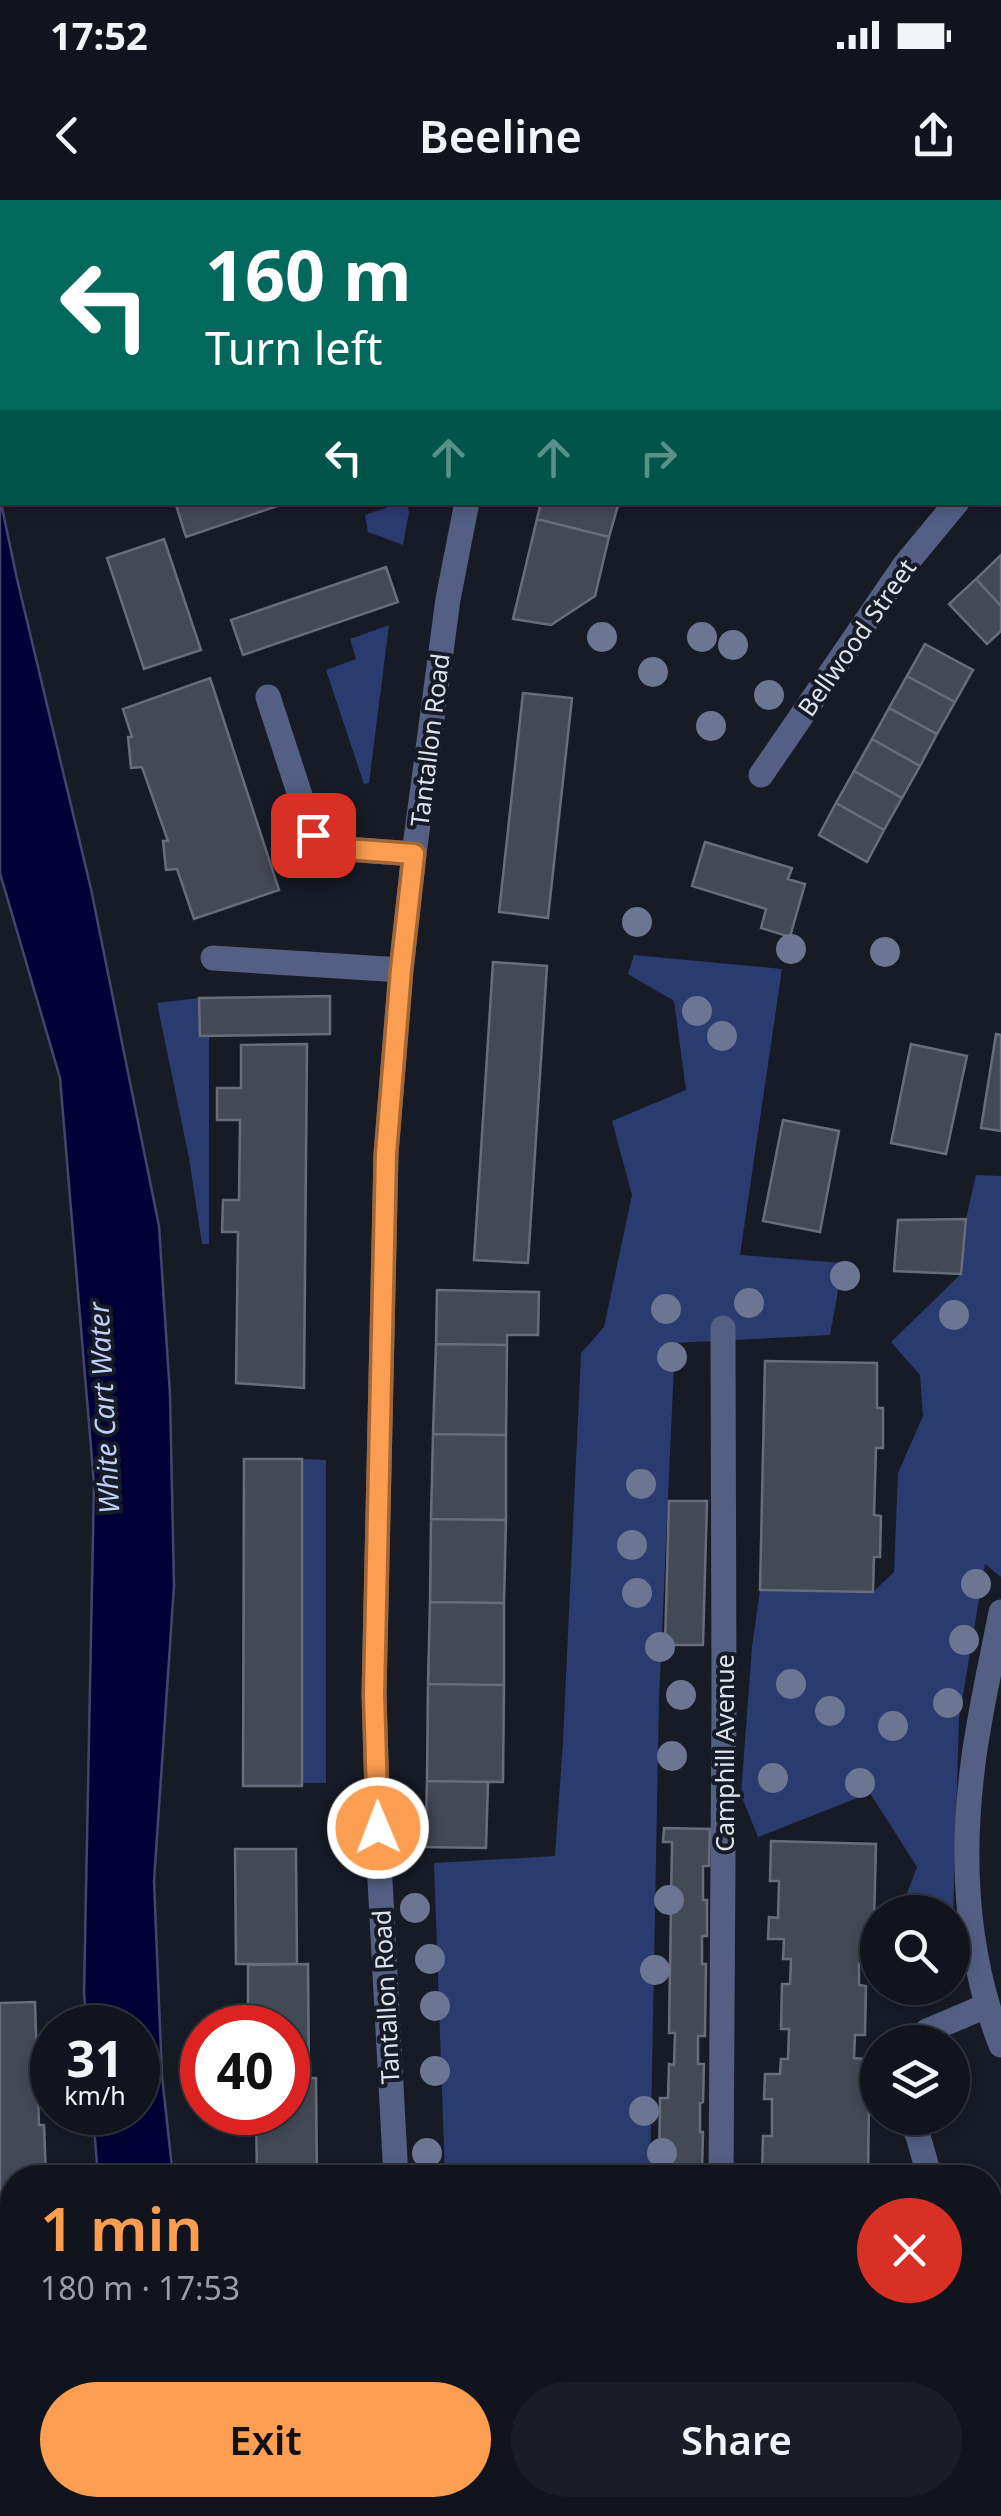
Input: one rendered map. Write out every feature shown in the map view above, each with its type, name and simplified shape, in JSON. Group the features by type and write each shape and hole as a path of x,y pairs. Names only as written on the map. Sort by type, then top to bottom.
{"street":[{"name":"Tantallon Road","path":"395,2165 378,1862 374,1694 386,1154 414,854 445,615 466,505"},
{"name":"Bellwood Street","path":"760,775 904,566 955,505"},
{"path":"268,697 313,835 332,848 414,854"},
{"path":"214,958 401,970"},
{"name":"Camphill Avenue","path":"721,2165 723,1328"},
{"path":"970,2026 995,2023 968,1904 966,1845 972,1770 1001,1612"},
{"path":"918,2135 926,2165"}],"shaded area":[{"path":"394,505 407,505 403,545 368,532 365,515"},
{"path":"389,625 369,783 364,784 326,670 356,659 350,639"},
{"path":"634,955 782,969 740,1255 843,1263 830,1335 675,1343 659,1699 650,2165 445,2165 434,1863 555,1856 581,1353 604,1327 632,1195 612,1121 686,1090 674,1001 628,974"},
{"path":"199,998 200,1035 209,1037 209,1244 202,1244 189,1158 157,1003"},
{"path":"976,1175 1001,1176 1001,1577 985,1564 959,1718 954,1895 906,1895 917,1867 870,1793 758,1837 741,1795 752,1647 760,1590 873,1592 894,1572 898,1473 923,1416 920,1375 891,1342 961,1274 966,1219"},
{"path":"302,1459 326,1460 326,1783 302,1783"}],"water":[{"name":"White Cart Water","path":"0,505 91,889 159,1226 170,1395 174,1586 154,1881 159,2005 85,2005 94,1483 60,1078 0,873"},
{"path":"160,2027 162,2076 172,2165 97,2165 95,2135 160,2135"}],"building":[{"path":"176,505 280,505 186,537"},
{"path":"540,505 618,505 609,537 537,519"},
{"path":"537,519 609,537 595,596 551,625 513,619"},
{"path":"164,539 201,650 144,669 107,558"},
{"path":"1001,555 1001,606 976,579"},
{"path":"386,567 398,602 243,655 231,620"},
{"path":"976,579 1001,606 1001,631 987,644 949,604"},
{"path":"925,644 973,670 955,702 907,676"},
{"path":"907,676 955,702 937,734 889,708"},
{"path":"210,678 279,890 194,919 177,869 166,870 163,841 168,841 142,767 131,768 128,737 132,737 123,709"},
{"path":"523,693 572,698 548,918 499,912"},
{"path":"889,708 937,734 920,766 872,739"},
{"path":"872,739 920,766 902,798 854,771"},
{"path":"854,771 902,798 884,830 836,803"},
{"path":"836,803 884,830 867,862 819,835"},
{"path":"705,842 792,868 788,879 805,884 790,937 761,928 766,909 692,886"},
{"path":"493,962 547,966 528,1263 474,1260"},
{"path":"330,996 330,1034 200,1036 199,998"},
{"path":"996,1034 1001,1035 1001,1131 981,1128"},
{"path":"307,1044 304,1388 236,1383 238,1232 222,1232 223,1200 239,1200 240,1120 217,1120 217,1088 241,1088 241,1045"},
{"path":"911,1044 967,1056 946,1154 891,1143"},
{"path":"783,1120 839,1131 820,1232 763,1221"},
{"path":"966,1219 961,1274 894,1271 898,1220"},
{"path":"437,1290 539,1292 538,1335 507,1335 507,1345 436,1344"},
{"path":"436,1344 507,1345 506,1435 433,1434"},
{"path":"765,1361 877,1363 877,1408 883,1408 883,1448 876,1448 874,1515 881,1516 880,1557 874,1557 873,1592 760,1590"},
{"path":"433,1434 506,1435 506,1520 431,1519"},
{"path":"244,1459 302,1459 302,1786 243,1786"},
{"path":"669,1501 707,1501 703,1645 665,1645"},
{"path":"431,1519 506,1520 504,1603 430,1602"},
{"path":"430,1602 504,1603 504,1685 428,1684"},
{"path":"428,1684 504,1685 503,1782 427,1781"},
{"path":"427,1781 488,1782 486,1848 425,1847"},
{"path":"664,1828 710,1829 709,1866 703,1866 703,1900 707,1900 707,1936 702,1936 702,1964 706,1964 705,2036 698,2036 698,2064 704,2064 700,2103 702,2165 659,2165 660,2098 668,2098 675,2033 669,2033 672,1842 663,1842"},
{"path":"771,1841 876,1844 875,1895 860,1895 859,1985 860,2005 866,2005 865,2025 860,2025 860,2035 855,2035 854,2058 860,2059 860,2135 869,2135 868,2165 762,2165 763,2136 772,2136 772,2099 764,2099 765,2074 780,2074 781,2059 788,2059 789,2029 781,2029 782,1984 790,1984 791,1959 783,1959 784,1939 768,1939 769,1917 778,1918 779,1881 770,1881"},
{"path":"235,1849 296,1849 297,1964 236,1964"},
{"path":"308,1964 308,2005 248,2005 248,1965"},
{"path":"35,2002 30,2005 30,2135 44,2135 46,2165 0,2165 0,2003"},
{"path":"310,2078 316,2078 317,2165 257,2165 256,2135 310,2135"}],"route":[{"path":"313,835 332,848 414,854 386,1154 374,1694 378,1828"}]}
